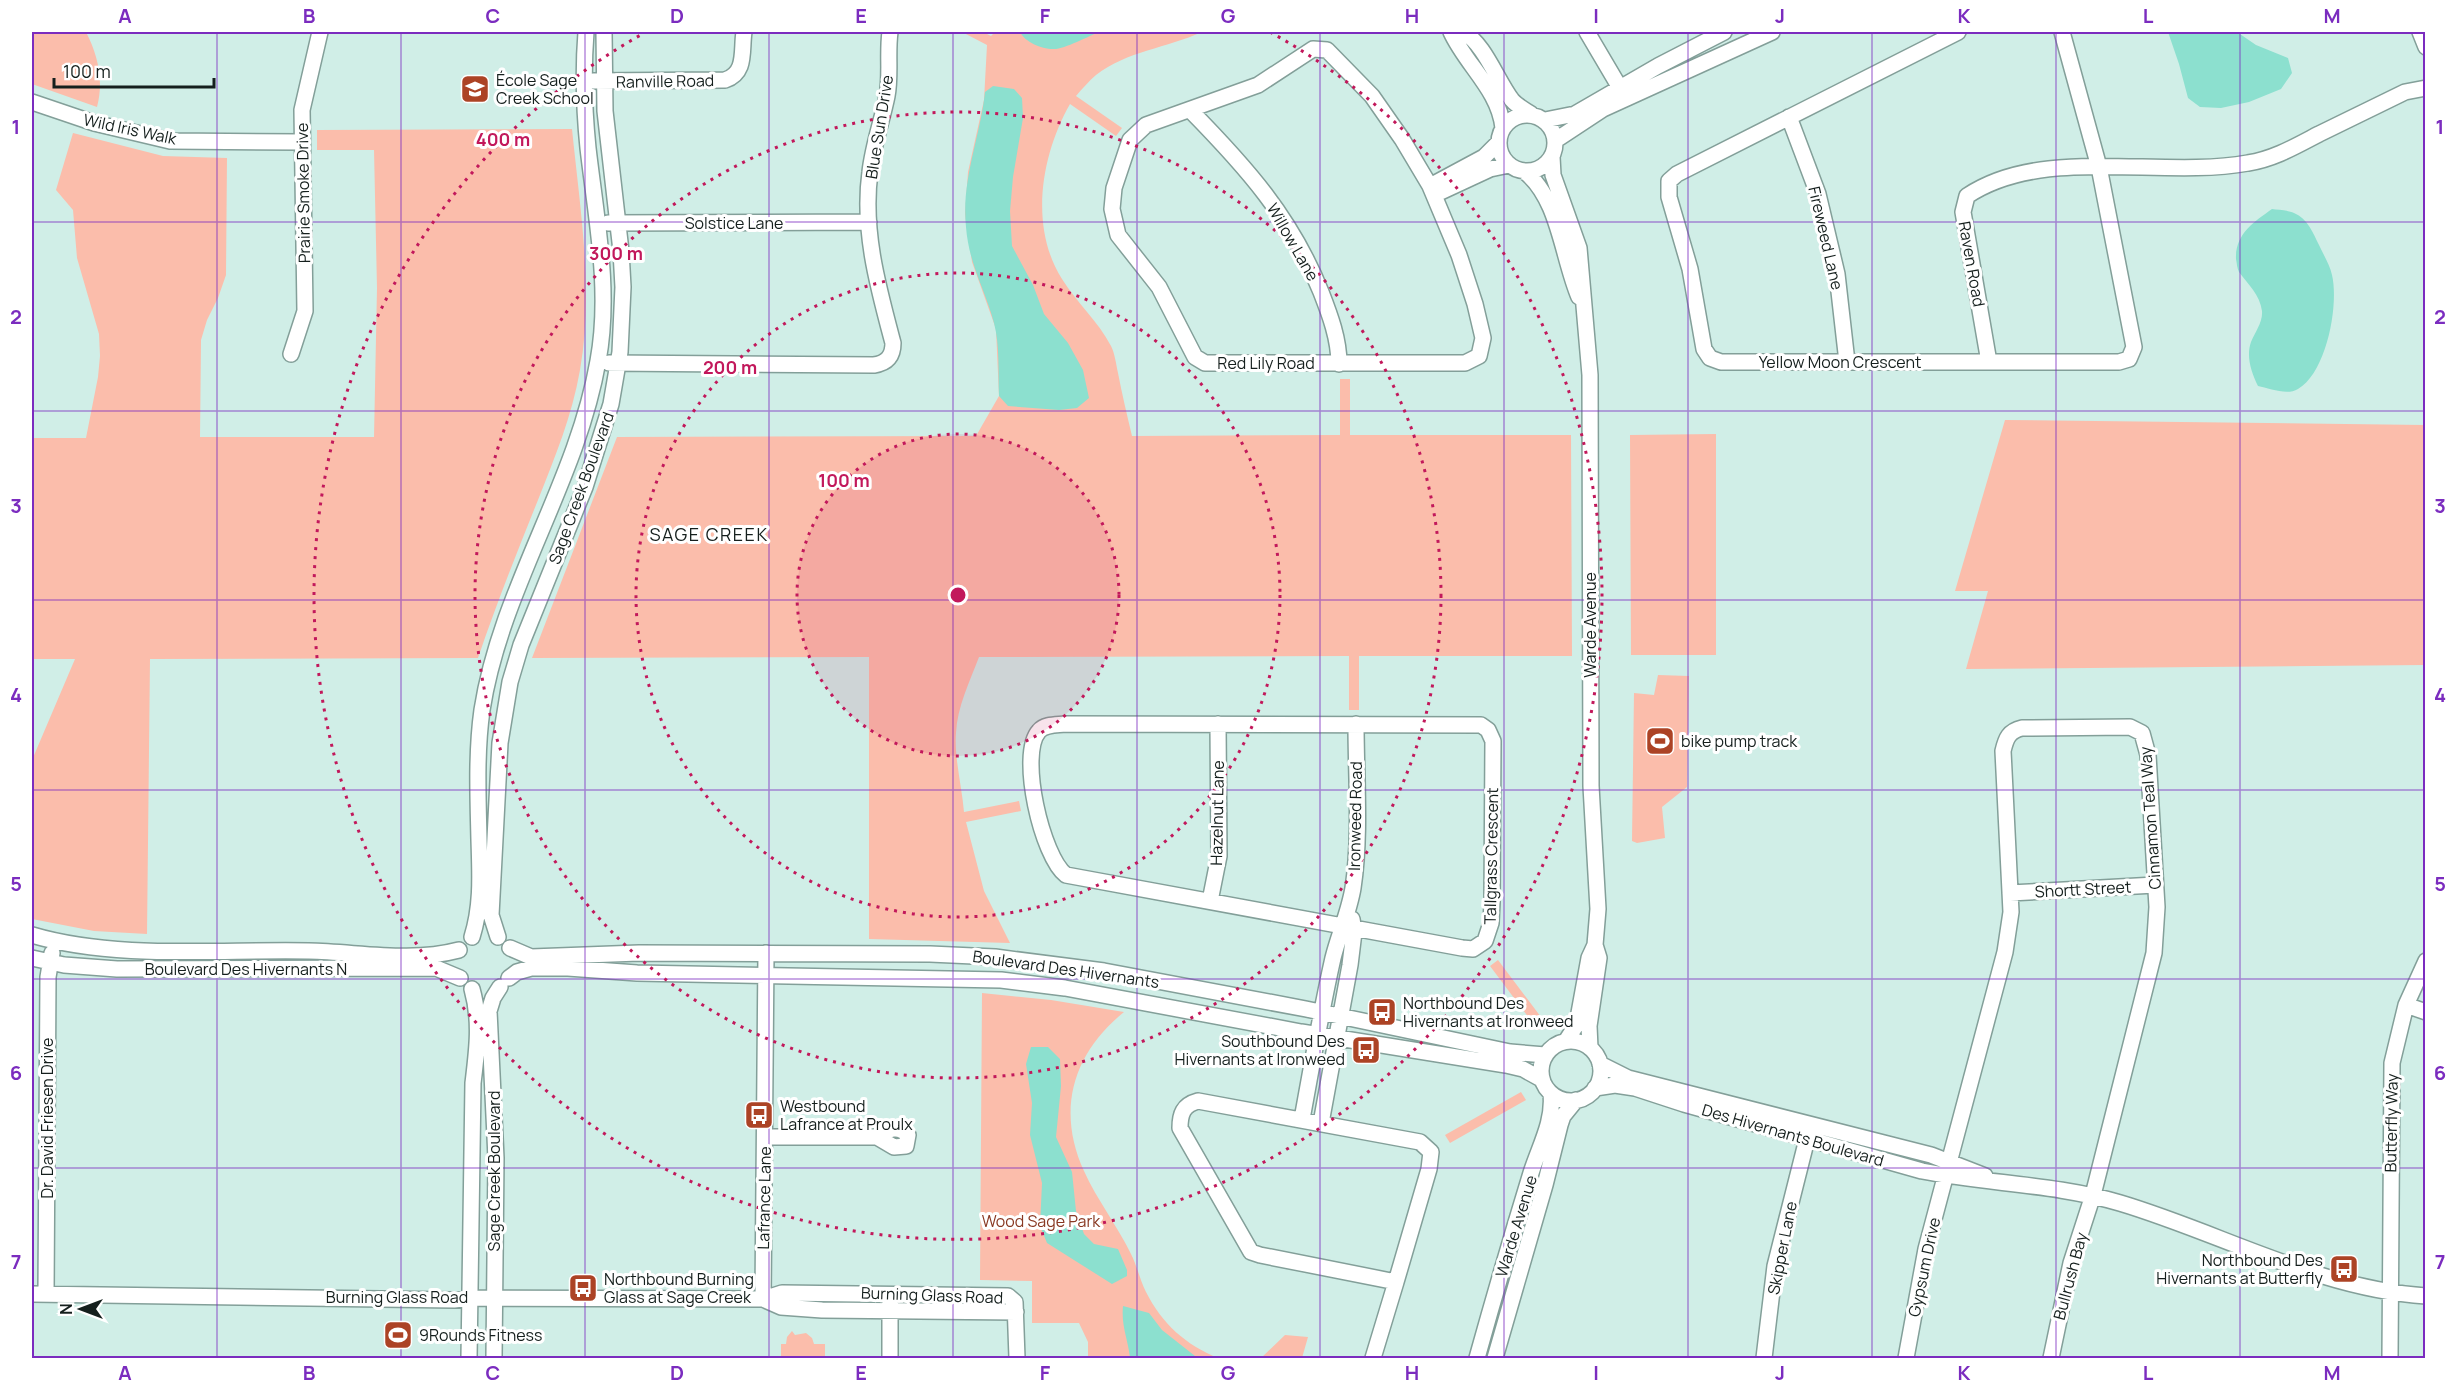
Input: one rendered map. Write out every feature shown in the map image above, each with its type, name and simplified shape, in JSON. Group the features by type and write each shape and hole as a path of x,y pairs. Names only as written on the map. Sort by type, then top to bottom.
{"street":[{"name":"Prairie Smoke Drive","path":"291,354 304,311 302,142 305,92 320,32"},
{"name":"Sage Creek Boulevard","path":"472,937 478,915 481,880 479,741 489,677 508,618 579,436 598,363 602,292 598,224 588,148 584,81 586,32"},
{"name":"Sage Creek Boulevard","path":"498,937 491,915 500,743 510,682 521,645 585,486 611,404 618,364 623,287 605,111 604,32"},
{"name":"Ranville Road","path":"584,81 725,80 733,78 740,68 744,32"},
{"name":"Blue Sun Drive","path":"598,363 881,364 888,359 893,352 893,343 873,267 869,222 869,174 887,96 890,32"},
{"path":"1451,32 1457,45 1490,91 1500,111 1503,159 1517,168"},
{"path":"1432,191 1490,169 1537,170 1552,157 1556,140 1552,129 1513,101 1484,56 1468,34 1463,32"},
{"path":"1587,32 1620,88"},
{"path":"1432,191 1484,157 1510,120 1520,115 1538,117 1575,114 1724,32"},
{"path":"1556,140 1603,109 1772,32"},
{"name":"Yellow Moon Crescent","path":"1948,34 1677,174 1669,181 1668,197 1690,269 1704,349 1710,358 1721,362 2119,362 2129,358 2134,347 2099,167 2062,32"},
{"path":"2420,32 2426,47"},
{"name":"Red Lily Road","path":"1313,50 1327,50 1372,96 1402,139 1432,191 1475,304 1483,338 1479,356 1465,363 1205,363 1195,357 1159,287 1118,235 1112,209 1114,188 1130,140 1146,125 1257,85 1313,50"},
{"path":"2099,167 2208,167 2249,163 2284,153 2405,92 2426,88"},
{"name":"Wild Iris Walk","path":"32,102 94,123 170,141 302,142"},
{"name":"Willow Lane","path":"1190,110 1238,159 1282,214 1310,264 1326,306 1339,348 1338,364"},
{"name":"Fireweed Lane","path":"1789,117 1818,194 1837,274 1847,362"},
{"name":"Warde Avenue","path":"1552,157 1553,175 1579,248 1590,375 1591,786 1598,909 1595,945 1589,958 1577,1024 1566,1041"},
{"name":"Raven Road","path":"1989,362 1977,282 1963,212 1967,196 1981,187 2028,171 2099,167"},
{"name":"Warde Avenue","path":"1517,168 1535,180 1545,196 1566,251 1574,285 1583,304"},
{"name":"Solstice Lane","path":"598,224 869,222"},
{"name":"Tallgrass Crescent","path":"1218,724 1471,724 1481,725 1488,730 1493,741 1492,902 1491,923 1485,941 1473,949 1066,874 1060,870 1044,836 1033,797 1032,758 1036,735 1041,728 1048,725 1218,724"},
{"name":"Hazelnut Lane","path":"1210,901 1219,856 1218,724"},
{"name":"Ironweed Road","path":"1302,1119 1322,1012 1347,926 1350,907 1355,869 1356,724"},
{"name":"Cinnamon Teal Way","path":"1945,1176 2005,952 2011,912 2003,751 2009,734 2022,728 2130,727 2142,733 2148,755 2156,885 2156,932 2150,973 2094,1195"},
{"name":"Shortt Street","path":"2010,893 2156,885"},
{"name":"Ironweed Road","path":"1321,1123 1350,965 1347,926"},
{"path":"482,934 498,937 510,948 513,960 505,982 489,991 472,989 460,978 456,961 459,950 472,937 482,934"},
{"name":"Boulevard Des Hivernants N","path":"32,935 53,942 124,950 306,950 396,956 436,956 459,950"},
{"name":"Dr. David Friesen Drive","path":"39,1294 48,976 53,942"},
{"name":"Warde Avenue","path":"1590,1048 1589,1026 1599,958 1595,945"},
{"name":"Boulevard Des Hivernants","path":"510,948 531,957 639,953 766,953 995,957 1104,971 1322,1012 1510,1052 1545,1055"},
{"name":"Lafrance Lane","path":"763,1299 766,953"},
{"name":"Boulevard Des Hivernants N","path":"32,958 117,969 436,968 460,978"},
{"name":"Butterfly Way","path":"2390,1291 2391,1085 2397,1035 2406,1005 2426,961"},
{"name":"Boulevard Des Hivernants","path":"505,982 525,969 540,968 637,973 1001,980 1099,994 1336,1038 1506,1065 1523,1069 1542,1079"},
{"name":"Sage Creek Boulevard","path":"494,1359 496,1158 489,1011 493,998 505,982"},
{"name":"Sage Creek Boulevard","path":"469,1359 473,1083 478,1038 478,1010 472,989"},
{"path":"2406,1005 2426,1012"},
{"path":"1566,1041 1575,1041 1590,1048 1600,1064 1600,1077 1595,1088 1583,1098 1576,1100 1563,1100 1551,1094 1540,1071 1545,1055 1554,1046 1566,1041"},
{"name":"Des Hivernants Boulevard","path":"1600,1064 1628,1078 1949,1160 1994,1180"},
{"name":"Des Hivernants Boulevard","path":"1595,1088 1615,1085 1657,1094 1684,1104 1945,1176 1994,1180 2094,1195 2159,1215 2323,1275 2390,1291 2426,1296"},
{"name":"Warde Avenue","path":"1477,1359 1532,1171 1549,1123 1551,1094"},
{"name":"Warde Avenue","path":"1495,1359 1560,1125 1563,1116 1576,1100"},
{"path":"1373,1359 1396,1282 1429,1169 1431,1152 1420,1142 1302,1119 1198,1101 1185,1107 1181,1113 1180,1128 1251,1252 1396,1282"},
{"path":"765,1137 877,1137"},
{"name":"Skipper Lane","path":"1764,1359 1775,1266 1807,1139"},
{"name":"Gypsum Drive","path":"1906,1359 1926,1249 1945,1176"},
{"name":"Bullrush Bay","path":"2051,1359 2072,1263 2094,1195"},
{"path":"2390,1291 2390,1359"},
{"name":"Burning Glass Road","path":"39,1294 454,1300 471,1298 763,1299 782,1293 998,1294 1012,1298 1016,1312 781,1307 763,1299"},
{"path":"890,1293 890,1359"},
{"path":"1016,1312 1017,1359"}],"green space":[{"path":"32,32 86,32 99,68 100,88 97,107 32,84"},
{"path":"962,32 983,32 991,36 995,32 1202,32 1121,60 1096,75 1076,96 1122,128 1116,136 1070,104 1060,124 1046,168 1042,214 1045,237 1052,259 1068,288 1100,328 1111,346 1132,436 1340,435 1340,379 1350,379 1350,435 1571,435 1572,656 1359,656 1359,710 1349,710 1349,656 979,657 964,694 957,723 957,762 964,812 1019,801 1021,811 966,822 984,891 1010,943 869,939 869,657 532,658 617,437 976,436 999,396 996,329 972,262 965,214 968,172 984,100 987,45"},
{"path":"572,129 586,280 584,340 580,370 572,404 551,468 478,658 150,659 147,934 94,931 32,919 32,760 75,659 32,659 32,438 86,438 100,356 99,334 77,258 73,210 56,190 73,133 163,156 227,158 226,275 201,340 200,437 374,437 377,288 374,150 317,150 317,130"},
{"path":"2005,420 2425,425 2425,665 1966,669 1988,591 1955,591"},
{"path":"1716,434 1716,655 1631,655 1630,435"},
{"name":"bike pump track","path":"1658,675 1689,676 1687,787 1662,807 1665,838 1637,843 1632,841 1634,693 1654,695"},
{"path":"1498,960 1547,1025 1538,1030 1490,966"},
{"name":"Wood Sage Park","path":"982,993 1051,1000 1124,1012 1106,1028 1092,1046 1074,1084 1071,1126 1076,1148 1089,1182 1125,1243 1152,1303 1167,1324 1185,1340 1218,1358 1088,1358 1088,1342 1079,1323 1032,1323 1032,1281 980,1280"},
{"path":"1521,1092 1526,1100 1450,1143 1445,1135"},
{"path":"792,1331 795,1335 806,1333 812,1338 814,1344 825,1344 825,1358 781,1358 781,1344 786,1344 787,1337"},
{"path":"1285,1335 1308,1337 1302,1358 1261,1358"}],"shaded area":[{"path":"1020,32 1099,32 1053,49 1034,44"},
{"path":"2168,32 2237,32 2256,45 2288,58 2292,73 2281,89 2249,102 2221,108 2200,107 2188,98"},
{"path":"993,86 1014,89 1022,98 1023,118 1010,211 1012,246 1033,285 1044,314 1068,343 1083,370 1089,398 1077,408 1059,410 1008,406 999,396 996,332 970,253 965,210 968,176 985,92"},
{"path":"2272,209 2292,212 2306,223 2328,263 2334,288 2332,319 2317,368 2298,389 2289,392 2258,386 2253,375 2249,358 2250,347 2260,323 2262,311 2256,295 2239,272 2236,259 2239,242 2247,229"},
{"path":"1031,1047 1048,1047 1060,1059 1061,1086 1056,1137 1072,1172 1076,1211 1084,1234 1094,1244 1118,1249 1127,1270 1127,1276 1112,1284 1047,1243 1040,1226 1042,1183 1030,1135 1032,1103 1026,1064"},
{"path":"1123,1306 1149,1313 1162,1330 1195,1356 1215,1358 1130,1358"}],"place":[{"name":"École Sage Creek School","path":"475,89"},
{"name":"bike pump track","path":"1660,741"},
{"name":"Northbound Des Hivernants at Ironweed","path":"1382,1012"},
{"name":"Southbound Des Hivernants at Ironweed","path":"1366,1050"},
{"name":"Westbound Lafrance at Proulx","path":"759,1115"},
{"name":"Northbound Des Hivernants at Butterfly","path":"2344,1269"},
{"name":"Northbound Burning Glass at Sage Creek","path":"583,1288"},
{"name":"9Rounds Fitness","path":"398,1335"}],"district":[{"name":"SAGE CREEK","path":"709,535"}]}
